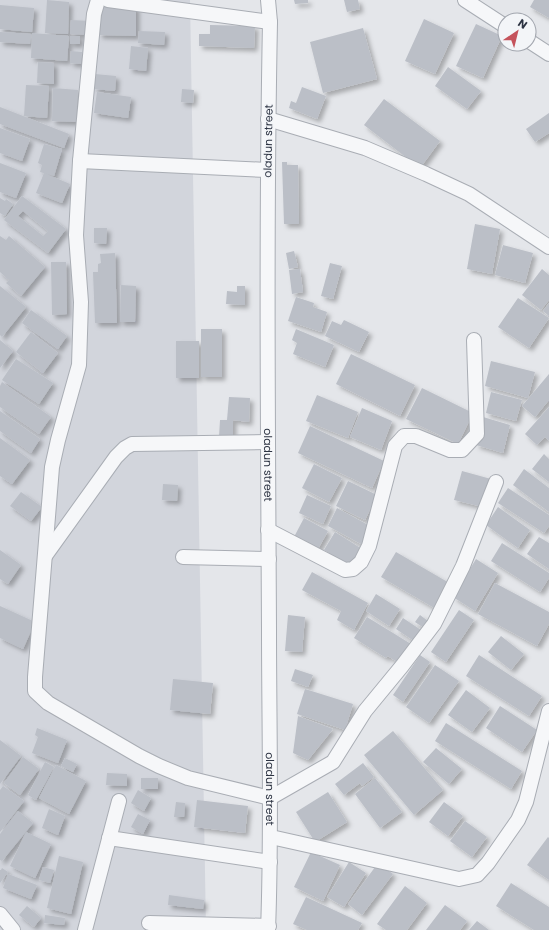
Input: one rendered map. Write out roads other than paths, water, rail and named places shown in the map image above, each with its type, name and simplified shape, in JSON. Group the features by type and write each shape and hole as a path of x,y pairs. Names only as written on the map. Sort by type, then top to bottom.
{"street":[{"path":"98,0 94,14 80,161 76,235 81,302 79,365 52,466 35,691 48,703 159,766 188,778 270,798 333,762 365,711 434,624 463,566 496,482"},
{"path":"108,0 270,22"},
{"name":"oladun street","path":"268,0 270,22 267,170 267,442 271,837 269,928"},
{"path":"465,0 497,21"},
{"path":"537,46 549,54"},
{"path":"268,119 365,148 426,174 469,194 549,247"},
{"path":"80,161 267,170"},
{"path":"268,530 345,570 353,569 361,562 369,546 395,446 404,436 416,436 450,450 462,450 477,434 474,340"},
{"path":"44,556 124,448 132,444 267,442"},
{"path":"183,557 268,559"},
{"path":"271,837 459,879 477,875 521,814 526,802 549,711"},
{"path":"85,930 118,801"},
{"path":"109,838 270,862"},
{"path":"0,914 13,930"},
{"path":"149,924 269,928"}]}
